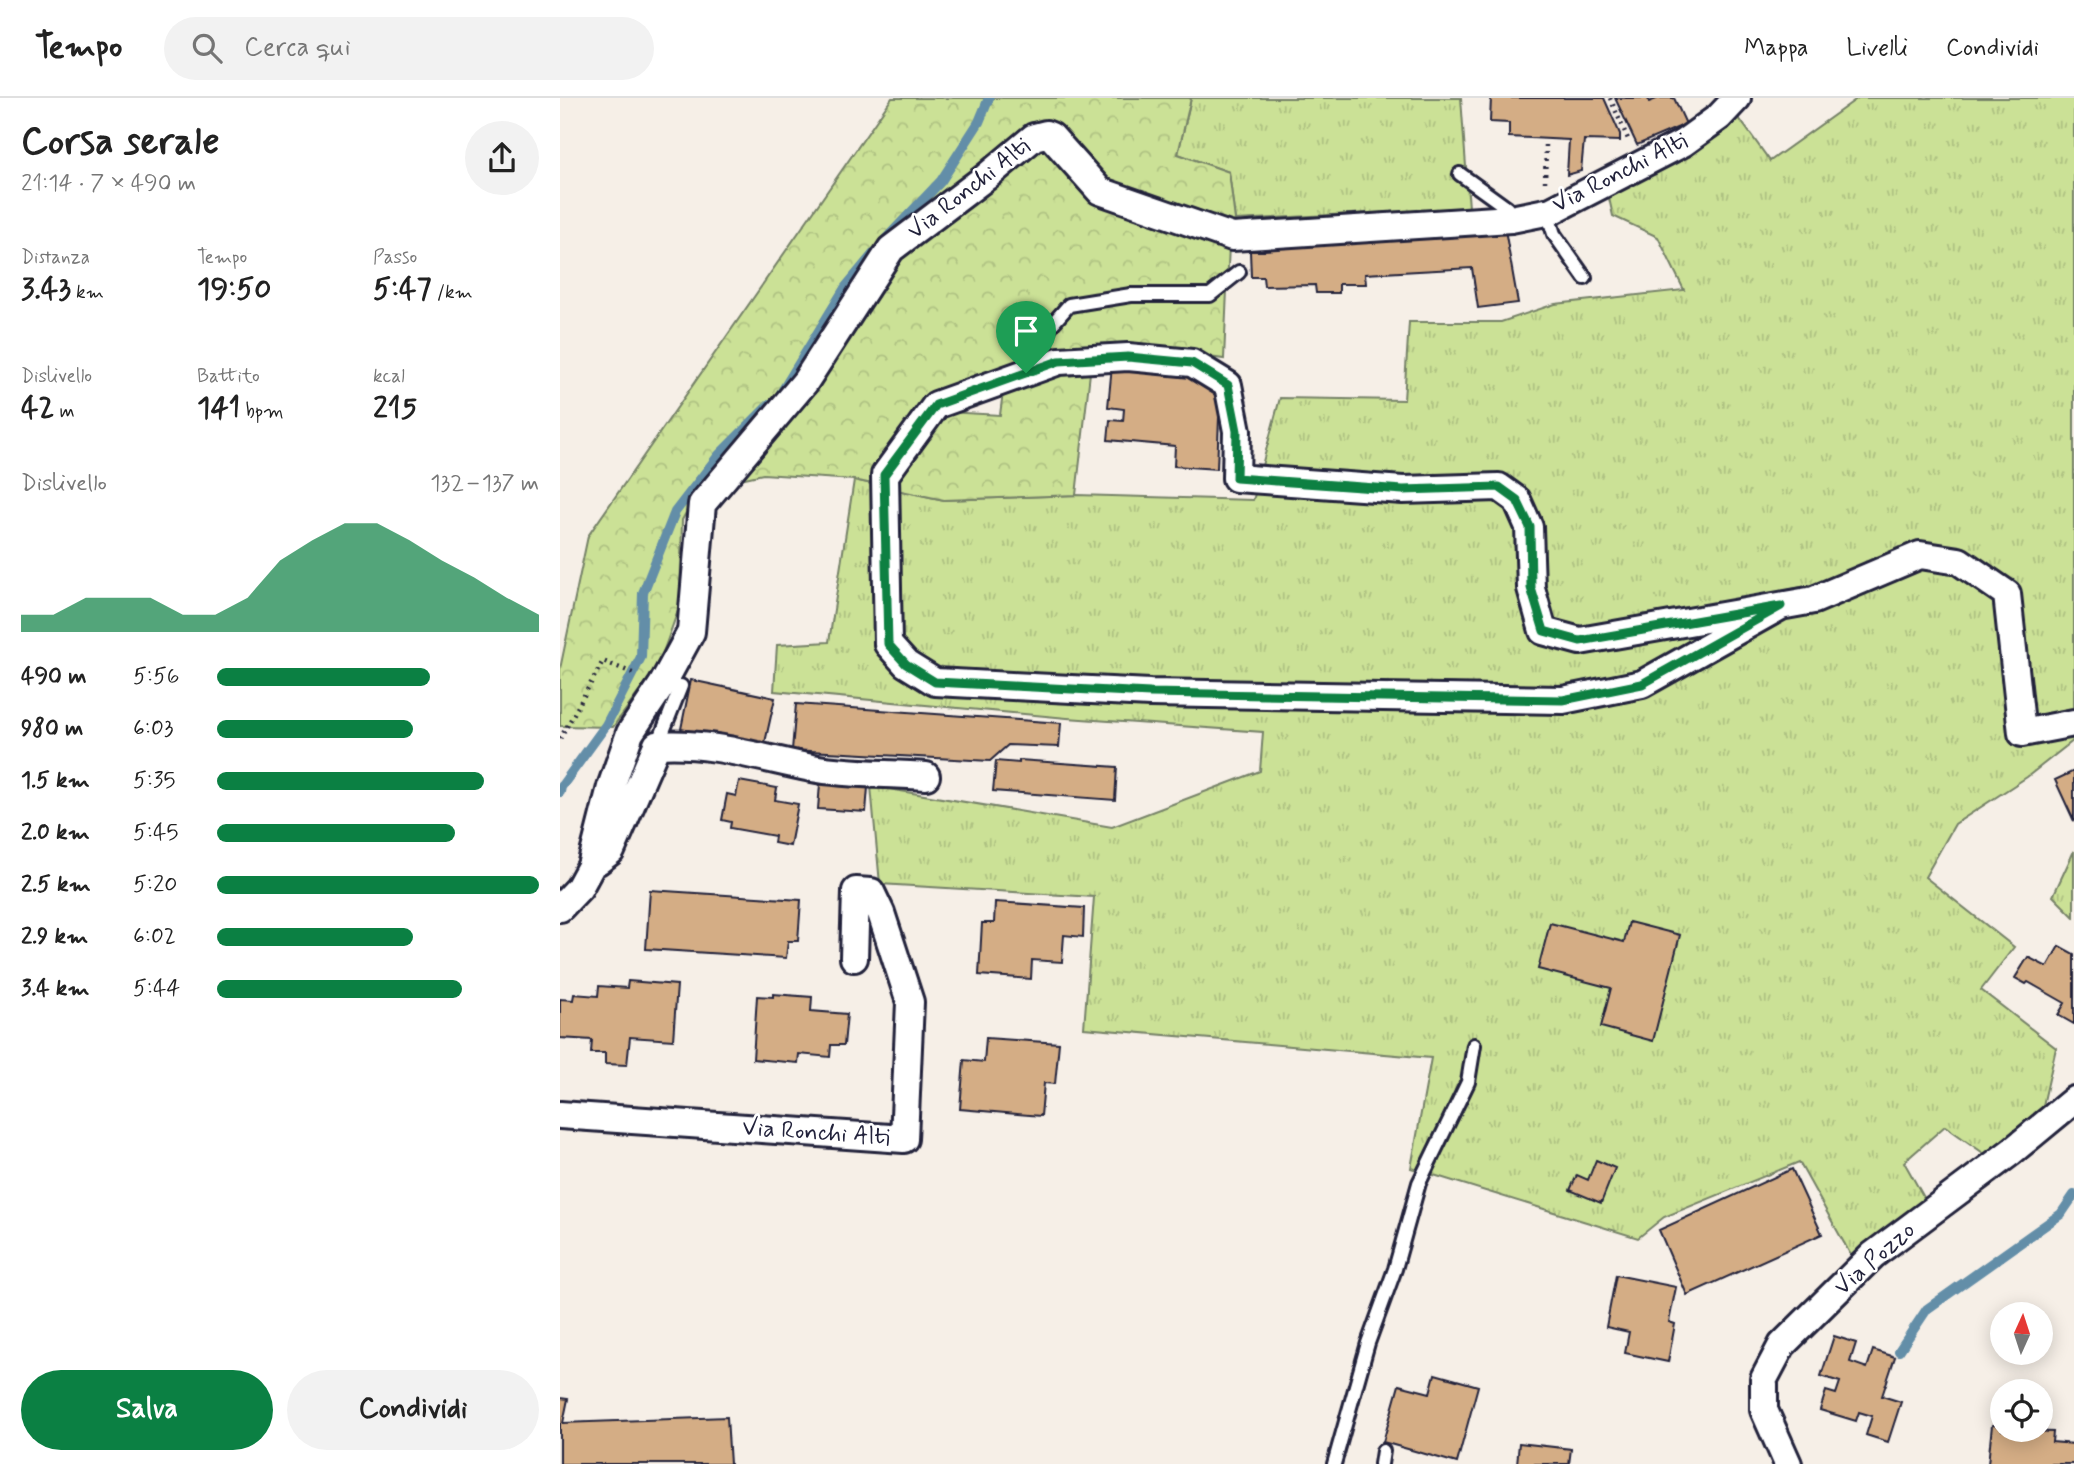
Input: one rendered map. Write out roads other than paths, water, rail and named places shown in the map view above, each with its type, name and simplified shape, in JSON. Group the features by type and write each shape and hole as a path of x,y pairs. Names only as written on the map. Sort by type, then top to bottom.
{"street":[{"name":"Via Ronchi Alti","path":"560,908 579,888 591,866 611,787 631,733 671,685 691,632 702,504 805,382 891,249 986,177 1034,136 1051,136 1100,191 1232,237 1511,219 1546,202 1640,166 1683,144 1719,117 1737,98"},
{"path":"1781,606 1642,684 1563,700 1150,693 935,682 906,664 888,644 884,475 936,405 1059,361 1128,357 1192,363 1228,385 1237,431 1236,478 1403,490 1499,487 1517,500 1530,527 1531,588 1544,631 1580,641 1814,600 1920,555 1959,561 2007,594 2022,733 2074,723"},
{"path":"591,866 611,851 657,745 687,743 709,746 816,769 926,776"},
{"name":"Via Ronchi Alti","path":"560,1115 904,1139 910,1002 871,892 856,891 854,958"},
{"name":"Via Pozzo","path":"1788,1464 1764,1410 1764,1379 1782,1345 1873,1255 2011,1152 2074,1100"}],"lane":[{"path":"1460,174 1507,208 1511,219"},
{"path":"1546,202 1554,234 1585,278"},
{"path":"1026,373 1039,339 1069,304 1131,295 1210,295 1240,272"},
{"path":"657,745 671,685"},
{"path":"1334,1464 1368,1343 1395,1269 1419,1183 1468,1082 1474,1045"}],"waterway":[{"path":"885,240 941,181 979,122 989,98"},
{"path":"781,393 845,288 875,252"},
{"path":"560,792 606,725 641,657 643,593 675,512 719,455 770,404"},
{"path":"1899,1351 1927,1309 2061,1214 2074,1195"}]}
